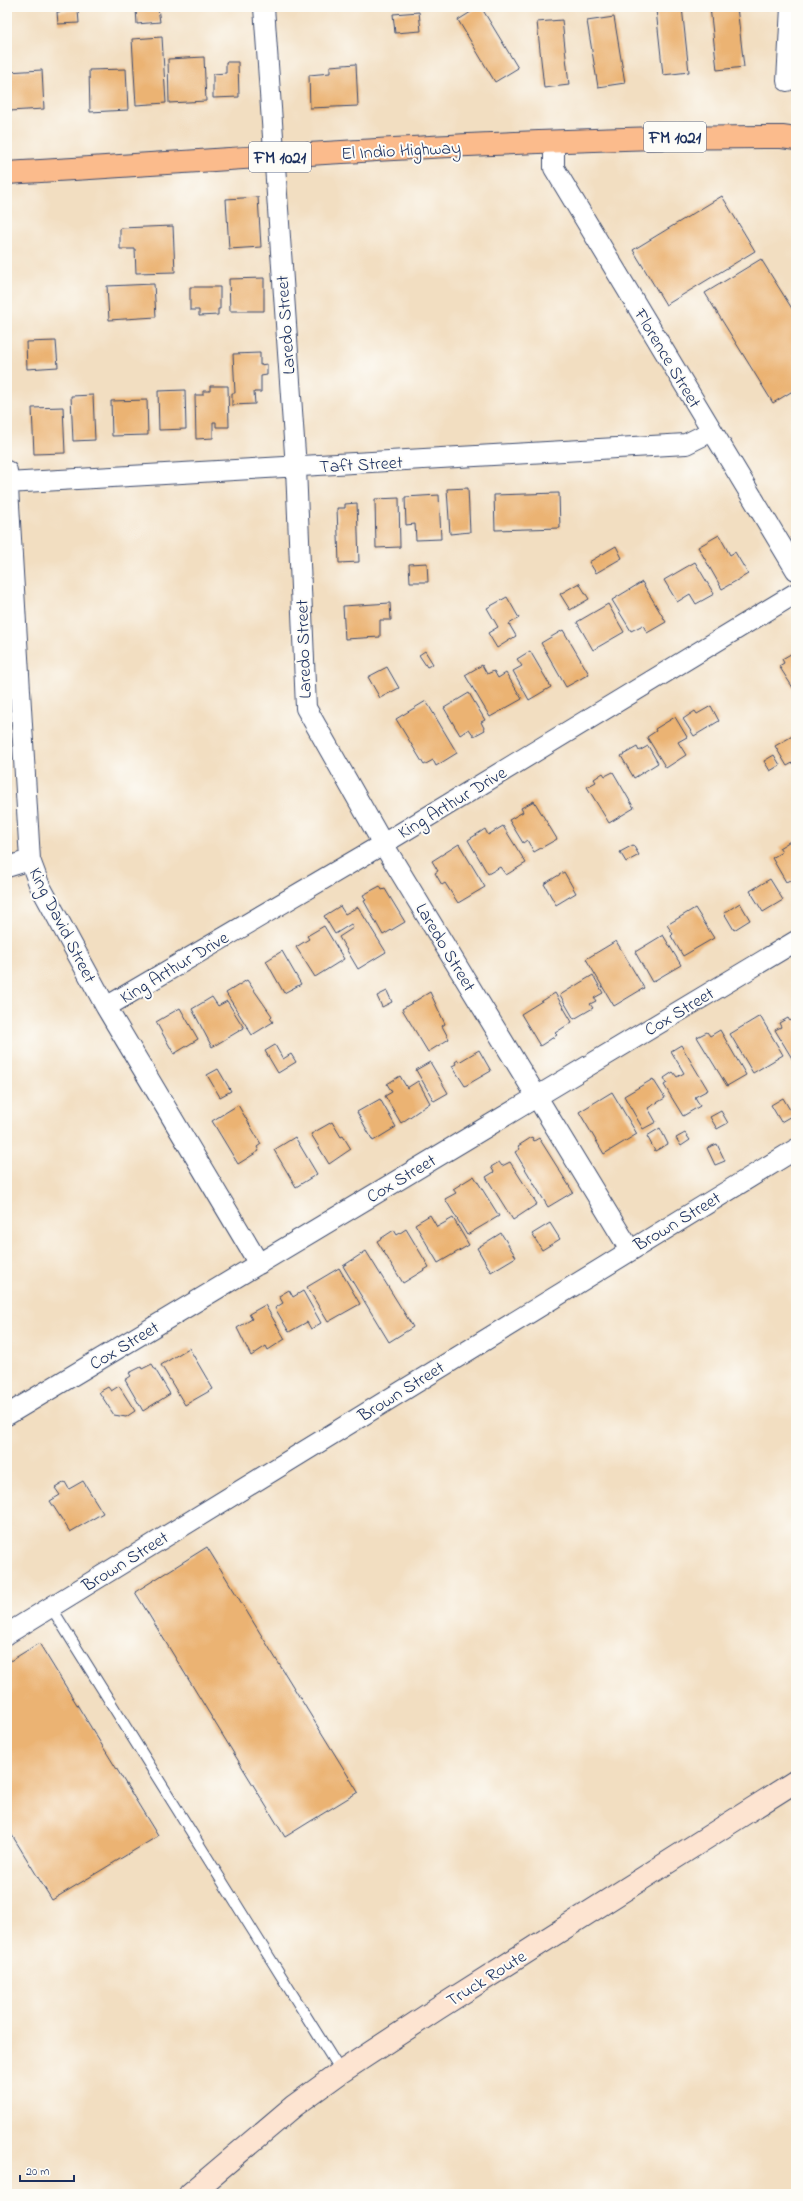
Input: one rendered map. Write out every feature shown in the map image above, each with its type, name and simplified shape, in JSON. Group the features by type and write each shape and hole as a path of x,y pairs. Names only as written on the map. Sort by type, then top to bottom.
{"main road":[{"name":"El Indio Highway","path":"7,173 554,141 690,137 782,137 796,139"}],"street":[{"name":"Laredo Street","path":"264,7 296,468 306,708 383,844 630,1250"},
{"path":"787,81 791,7"},
{"name":"Florence Street","path":"554,141 554,168 796,570"},
{"name":"Taft Street","path":"8,479 296,468 686,444 712,431"},
{"name":"King David Street","path":"8,479 30,860 42,890 106,1007 259,1264"},
{"name":"King Arthur Drive","path":"106,1007 383,844 796,593"},
{"path":"7,867 30,860"},
{"name":"Cox Street","path":"7,1415 796,940"},
{"name":"Brown Street","path":"7,1634 796,1149"},
{"name":"Truck Route","path":"190,2194 294,2106 341,2072 796,1782"}],"lane":[{"path":"51,1607 341,2072"}],"building":[{"path":"481,7 518,68 495,82 458,20"},
{"path":"682,7 689,72 663,75 656,10"},
{"path":"710,7 737,7 744,67 717,70"},
{"path":"158,8 160,22 137,24 136,9"},
{"path":"78,10 79,23 58,24 57,12"},
{"path":"419,12 421,31 395,33 393,14"},
{"path":"614,17 625,83 598,87 587,21"},
{"path":"562,20 569,85 544,88 537,22"},
{"path":"162,37 166,103 136,105 132,39"},
{"path":"204,57 206,101 169,103 168,59"},
{"path":"226,62 238,62 239,97 213,98 213,74 226,73"},
{"path":"356,64 358,106 310,108 309,75 330,73 330,66"},
{"path":"126,69 128,110 90,112 89,70"},
{"path":"42,70 44,109 9,111 7,72"},
{"path":"722,196 755,251 666,305 633,250"},
{"path":"258,197 261,247 229,249 226,199"},
{"path":"173,226 175,272 136,273 135,249 120,249 120,228"},
{"path":"761,259 796,315 796,389 773,403 705,293"},
{"path":"264,278 264,311 230,311 229,279"},
{"path":"154,284 156,317 109,320 107,286"},
{"path":"190,287 220,287 220,309 218,309 218,315 199,316 199,310 190,310"},
{"path":"56,341 58,367 27,369 26,342"},
{"path":"260,353 260,365 267,364 267,375 261,376 261,392 254,392 255,404 232,405 232,393 235,393 233,354"},
{"path":"210,386 228,386 229,427 216,427 216,422 213,422 213,438 196,439 195,395 203,395 203,391 210,391"},
{"path":"185,390 186,429 159,430 158,391"},
{"path":"93,395 95,440 73,441 71,396"},
{"path":"147,400 148,435 112,436 111,401"},
{"path":"63,407 65,453 34,454 32,408"},
{"path":"468,488 470,532 450,534 447,489"},
{"path":"559,493 560,528 495,530 494,495"},
{"path":"439,495 441,539 416,540 415,524 406,525 405,497"},
{"path":"399,498 400,547 376,548 375,499"},
{"path":"357,503 359,562 339,563 337,508 345,508 345,504"},
{"path":"719,535 730,555 735,552 748,574 722,589 698,547"},
{"path":"616,546 622,558 596,573 589,562"},
{"path":"695,562 714,594 696,604 690,594 677,602 664,580"},
{"path":"427,563 428,582 410,582 409,564"},
{"path":"642,582 666,622 647,633 643,625 631,631 612,600"},
{"path":"579,583 589,599 570,610 560,594"},
{"path":"507,597 519,618 509,624 516,636 497,648 488,633 498,627 487,608"},
{"path":"390,603 391,620 380,620 380,637 345,639 343,606"},
{"path":"608,604 624,632 593,650 577,622"},
{"path":"563,630 589,674 566,687 541,643"},
{"path":"425,651 433,664 427,667 419,655"},
{"path":"530,651 551,687 529,700 513,671 522,666 517,659"},
{"path":"796,651 795,691 779,666 784,663 782,659"},
{"path":"482,665 487,674 494,671 498,678 506,673 522,699 490,717 465,675"},
{"path":"387,667 399,688 380,698 368,677"},
{"path":"469,693 485,720 481,722 485,730 474,736 469,729 460,735 444,708"},
{"path":"426,701 457,753 436,766 433,760 424,765 396,719"},
{"path":"711,706 719,721 694,736 683,719 695,711 697,714"},
{"path":"675,717 687,737 678,742 686,755 666,768 647,737 656,731 655,729"},
{"path":"796,734 796,761 787,766 775,746"},
{"path":"648,746 658,763 634,778 621,756 637,747 639,751"},
{"path":"774,755 780,765 770,771 764,761"},
{"path":"613,772 634,808 609,823 587,787 596,782 594,779 603,773 605,776"},
{"path":"534,801 557,839 534,852 527,840 523,843 509,820 523,812 521,808"},
{"path":"503,826 526,863 506,875 500,867 488,874 468,840 485,829 488,835"},
{"path":"792,840 796,847 796,886 794,887 790,880 786,882 772,858 782,852 779,848"},
{"path":"459,844 485,887 458,903 445,883 442,885 435,873 438,871 432,861"},
{"path":"633,845 639,855 626,862 620,852"},
{"path":"564,872 576,893 556,905 544,884"},
{"path":"770,879 783,900 763,912 750,891"},
{"path":"380,886 382,890 385,889 405,922 383,935 364,901 366,900 363,895"},
{"path":"740,903 750,920 734,930 724,913"},
{"path":"340,906 345,914 358,907 386,952 358,969 339,937 353,928 351,924 335,934 324,916"},
{"path":"695,908 714,938 683,956 671,936 673,934 667,925"},
{"path":"324,926 344,959 315,977 296,947 309,939 307,936"},
{"path":"663,935 681,965 652,982 635,952"},
{"path":"616,941 644,988 614,1006 586,959"},
{"path":"282,951 301,984 284,993 266,961"},
{"path":"593,975 603,993 594,998 596,1001 590,1004 593,1008 574,1019 560,995"},
{"path":"247,980 272,1016 270,1018 273,1022 252,1035 226,993"},
{"path":"387,991 392,1002 382,1007 377,996"},
{"path":"430,992 445,1024 442,1026 449,1039 428,1052 402,1009"},
{"path":"555,993 572,1022 555,1033 557,1035 540,1046 521,1014"},
{"path":"212,997 218,1006 227,1001 244,1028 212,1047 192,1009"},
{"path":"180,1008 198,1039 174,1054 156,1022"},
{"path":"760,1016 783,1055 753,1073 730,1034"},
{"path":"788,1018 790,1021 796,1018 796,1058 793,1060 775,1030 781,1027 779,1023"},
{"path":"720,1030 746,1075 727,1086 697,1037 707,1032 710,1036"},
{"path":"275,1045 283,1059 291,1054 296,1062 278,1073 265,1051"},
{"path":"681,1045 708,1090 695,1097 700,1106 683,1116 664,1085 667,1083 664,1078 673,1072 677,1077 684,1073 671,1051"},
{"path":"479,1050 491,1071 465,1086 452,1066 456,1064 455,1062 458,1060 459,1062"},
{"path":"430,1062 448,1093 434,1101 416,1070"},
{"path":"218,1069 231,1091 220,1097 207,1075"},
{"path":"400,1076 407,1088 418,1081 430,1103 401,1123 385,1096 392,1092 387,1084"},
{"path":"653,1079 665,1098 648,1108 656,1122 643,1129 624,1096"},
{"path":"612,1092 637,1134 604,1154 579,1112"},
{"path":"783,1098 793,1115 781,1122 771,1105"},
{"path":"380,1099 396,1127 373,1141 357,1112"},
{"path":"238,1105 261,1144 257,1147 259,1151 238,1164 212,1121"},
{"path":"721,1111 728,1123 717,1129 710,1117"},
{"path":"332,1122 341,1137 343,1136 351,1149 329,1164 311,1134"},
{"path":"660,1128 668,1144 655,1151 647,1136"},
{"path":"685,1133 690,1140 681,1146 676,1138"},
{"path":"295,1137 317,1174 296,1187 274,1150"},
{"path":"532,1137 534,1141 539,1138 573,1192 548,1207 515,1152 520,1149 518,1146"},
{"path":"717,1144 725,1161 715,1165 707,1148"},
{"path":"499,1162 502,1166 510,1162 537,1204 513,1220 486,1177 494,1172 491,1167"},
{"path":"474,1176 499,1216 467,1235 445,1199 456,1193 453,1189"},
{"path":"430,1215 437,1227 453,1218 469,1245 438,1263 415,1224"},
{"path":"550,1223 560,1239 542,1250 532,1234"},
{"path":"406,1229 429,1267 403,1283 377,1241 394,1230 397,1235"},
{"path":"501,1233 516,1257 491,1272 477,1248"},
{"path":"366,1251 413,1327 389,1342 343,1266"},
{"path":"339,1268 360,1304 328,1322 307,1287"},
{"path":"289,1290 293,1297 303,1291 321,1323 311,1329 307,1322 289,1332 275,1308 283,1303 279,1296"},
{"path":"265,1305 285,1339 268,1350 266,1346 251,1356 237,1328 252,1319 249,1314"},
{"path":"189,1348 213,1389 185,1405 161,1365"},
{"path":"152,1364 170,1394 143,1411 125,1380 131,1376 129,1373 141,1367 142,1369"},
{"path":"119,1386 135,1411 126,1417 114,1415 99,1392 108,1387 111,1391"},
{"path":"83,1481 103,1513 70,1532 50,1501 60,1495 55,1488 65,1482 69,1489"},
{"path":"207,1547 358,1792 285,1837 135,1592"},
{"path":"39,1643 158,1836 52,1900 7,1827 7,1663"}]}
